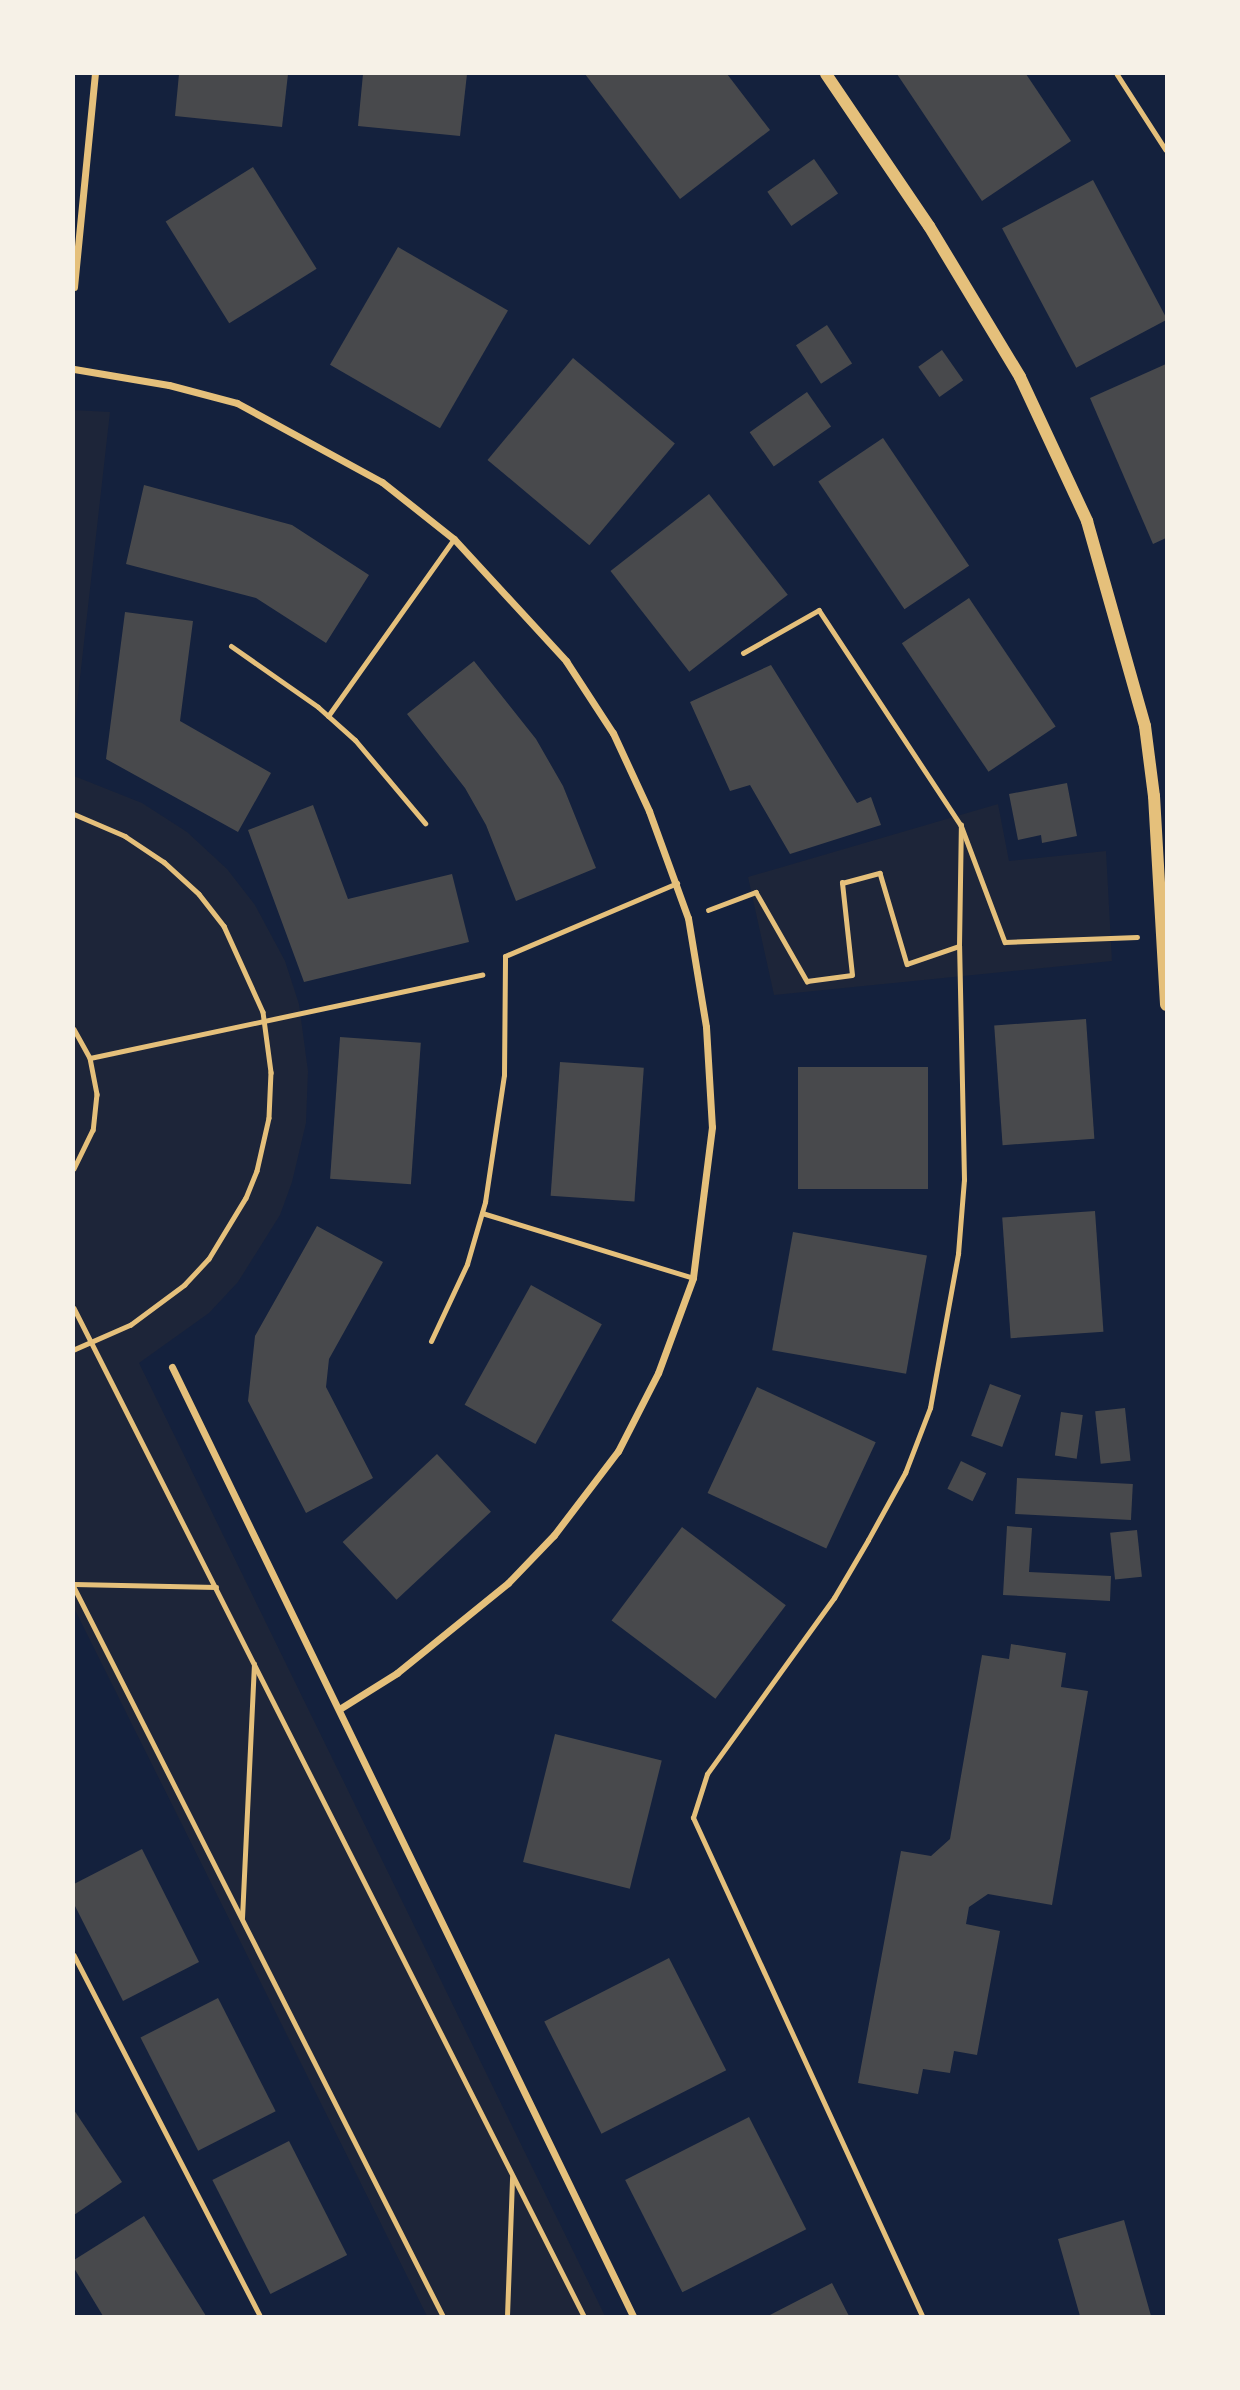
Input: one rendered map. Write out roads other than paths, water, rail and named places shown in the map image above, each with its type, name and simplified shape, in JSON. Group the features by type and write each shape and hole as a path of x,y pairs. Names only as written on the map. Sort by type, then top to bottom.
{"street":[{"path":"74,287 95,74"},
{"path":"826,74 929,226 1020,377 1087,521 1145,726 1167,1006"},
{"path":"74,369 169,385 237,403 382,482 454,539 566,662 606,723 649,811 688,918 706,1027 712,1127 693,1278 658,1373 618,1451 554,1535 508,1583 397,1673 341,1708"},
{"path":"172,1367 341,1708 633,2316"}],"lane":[{"path":"328,716 454,539"},
{"path":"231,646 328,716 396,784 425,823"},
{"path":"431,1340 467,1264 482,1213 504,1075 505,956 514,948 677,883"},
{"path":"482,1213 693,1278"}]}
